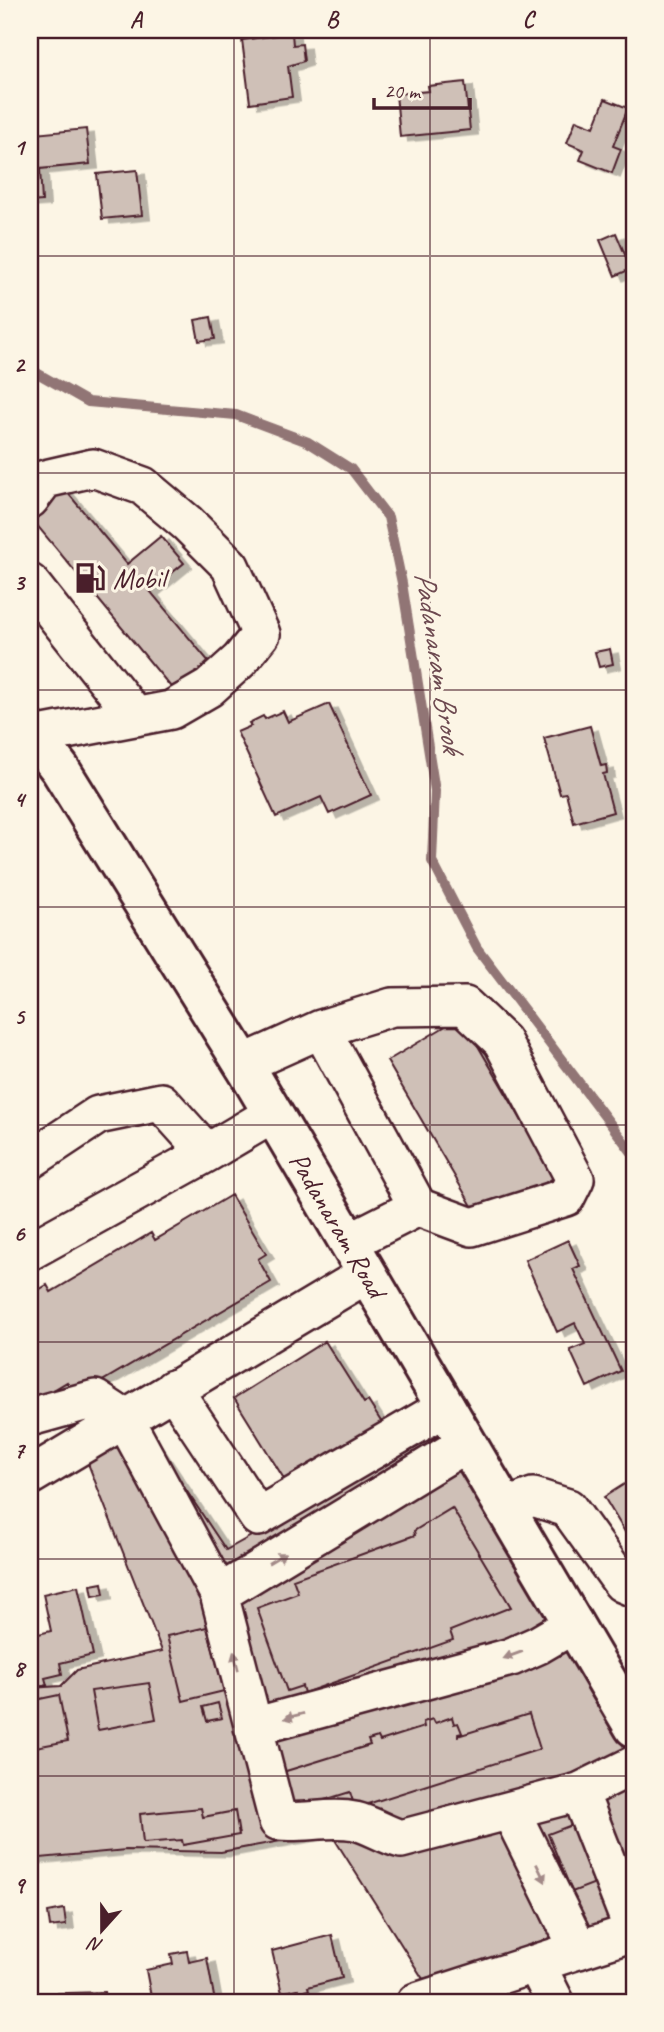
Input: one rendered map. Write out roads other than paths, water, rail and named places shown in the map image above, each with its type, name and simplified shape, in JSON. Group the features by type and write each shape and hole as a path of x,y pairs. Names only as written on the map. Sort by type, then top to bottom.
{"main road":[{"name":"Padanaram Road","path":"32,733 60,769 243,1063 634,1727"}],"street":[{"path":"30,499 45,479 93,468 143,486 187,523 230,566 261,634 240,660 209,688 172,710 32,733"},
{"path":"30,583 136,717"},
{"path":"243,1063 321,1028 392,1007 465,1006 502,1041 575,1179 566,1197 472,1227 418,1207 321,1028"},
{"path":"30,1160 98,1115 161,1102 207,1153"},
{"path":"30,1251 273,1114"},
{"path":"30,1476 173,1389 358,1258 418,1207"},
{"path":"173,1389 258,1517 446,1408"},
{"path":"30,1417 95,1399 124,1418 219,1594 278,1821 354,1820 401,1839 579,1792 634,1765"},
{"path":"219,1594 467,1443"},
{"path":"505,1508 533,1497 568,1508 622,1583 634,1588"},
{"path":"253,1727 511,1657 574,1624"},
{"path":"416,2002 634,1932 579,1792"},
{"path":"511,1812 579,1950"},
{"path":"536,1964 555,2002"}],"waterway":[{"name":"Padanaram Brook","path":"30,369 88,402 236,415 308,442 351,469 388,517 402,583 435,791 432,861 477,948 634,1155"}],"place":[{"name":"Mobil","path":"90,578"}]}
